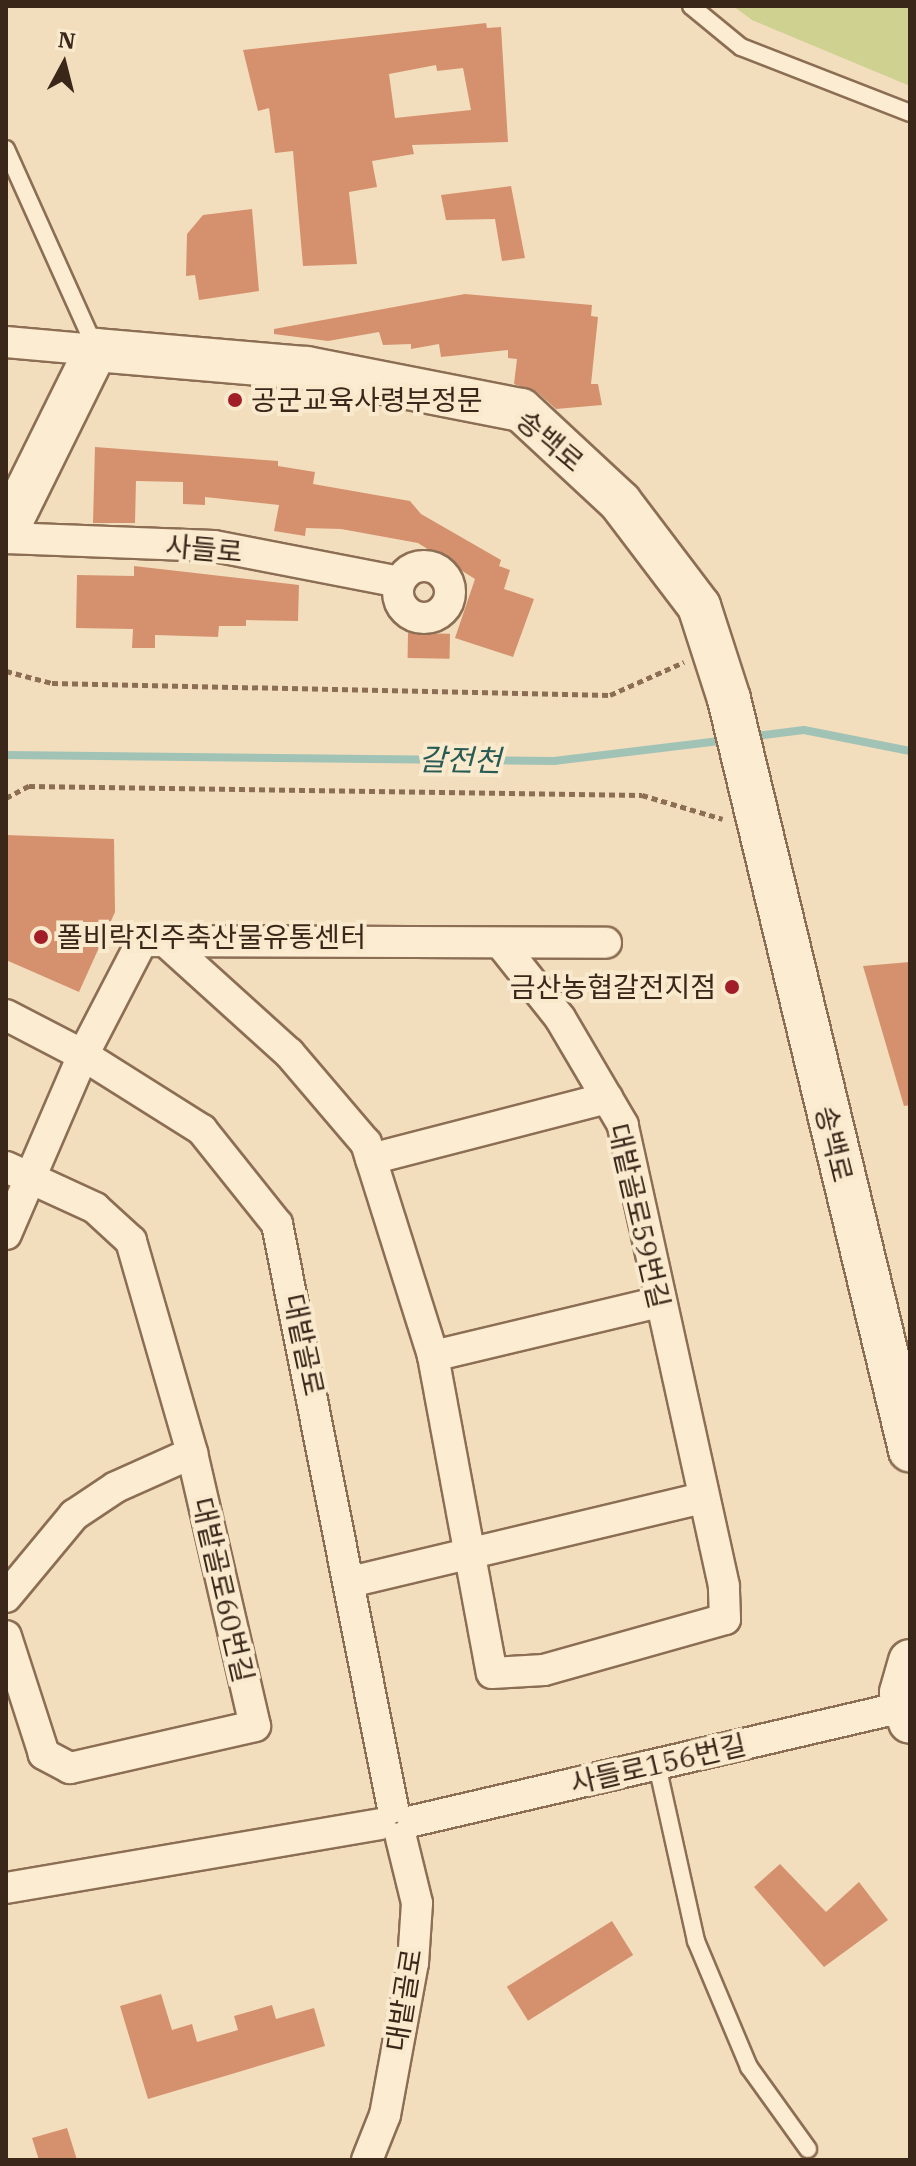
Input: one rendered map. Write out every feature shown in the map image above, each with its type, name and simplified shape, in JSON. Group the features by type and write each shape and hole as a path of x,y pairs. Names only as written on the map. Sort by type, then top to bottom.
{"street":[{"name":"송백로","path":"6,342 306,368 521,410 620,502 699,606 729,699 746,830 910,1450"},
{"name":"사들로","path":"96,350 6,535 214,546 400,582"},
{"path":"6,1234 18,1172 142,941 502,945 606,943"},
{"path":"165,941 289,1053 366,1143 433,1356 468,1556"},
{"name":"대밭골로59번길","path":"468,1556 492,1673 544,1670 725,1619 703,1498 623,1125 560,1018 502,945"},
{"name":"대밭골로","path":"6,1015 83,1055 202,1130 277,1224 397,1822 417,1903 413,1963 385,2115 367,2160"},
{"path":"371,1159 607,1098"},
{"name":"대밭골로60번길","path":"6,1636 44,1754 70,1768 255,1726 192,1453 131,1241 95,1208 18,1172"},
{"path":"433,1356 660,1302"},
{"path":"6,1597 74,1515 116,1487 192,1453"},
{"path":"350,1582 703,1498"},
{"path":"906,1714 902,1678 910,1661"},
{"name":"사들로156번길","path":"6,1888 397,1822 906,1714"}],"lane":[{"path":"691,6 741,47 910,113"},
{"path":"6,149 96,350"},
{"path":"657,1765 696,1941 749,2067 808,2149"}],"path":[{"path":"6,671 52,683 610,695 688,660"},
{"path":"6,798 29,786 642,795 746,830"}],"green space":[{"path":"733,6 910,6 910,86 752,20"}],"building":[{"path":"486,23 487,28 501,27 508,142 412,145 414,154 372,161 377,187 349,192 357,264 303,266 293,151 275,153 269,108 258,111 243,50","holes":["436,65 437,71 463,68 471,110 395,118 389,74"]},
{"path":"511,186 525,258 502,261 495,219 446,220 441,195"},
{"path":"252,209 259,291 199,300 195,275 186,276 187,234 203,215"},
{"path":"465,294 592,305 591,316 598,317 591,384 598,384 602,405 556,409 537,392 514,384 517,359 508,358 508,350 441,357 439,344 411,349 411,344 383,345 379,332 328,341 274,334 274,329"},
{"path":"95,447 278,461 278,466 315,472 313,484 410,501 421,514 501,560 499,566 510,570 504,589 534,599 513,657 455,638 475,579 418,543 341,529 306,528 305,536 274,531 279,505 205,497 205,505 183,504 183,482 136,481 135,523 93,523"},
{"path":"134,566 299,585 298,621 246,620 246,626 219,626 218,637 155,635 155,648 132,648 133,629 76,628 77,575 134,576"},
{"path":"408,633 450,634 450,659 408,658"},
{"path":"6,835 114,839 115,912 79,992 6,960"},
{"path":"910,962 910,1105 904,1106 863,966"},
{"path":"780,1864 826,1912 859,1882 888,1920 824,1967 754,1887"},
{"path":"612,1921 633,1955 528,2021 507,1987"},
{"path":"161,1994 172,2030 192,2024 197,2042 238,2030 234,2016 272,2005 276,2019 314,2008 325,2046 148,2099 120,2006"},
{"path":"67,2128 77,2160 39,2160 32,2138"}],"waterway":[{"name":"갈전천","path":"749,737 804,730 910,751"},
{"name":"갈전천","path":"6,755 554,761 728,740"}],"place":[{"name":"공군교육사령부정문","path":"235,400"},
{"name":"폴비락진주축산물유통센터","path":"41,937"},
{"name":"금산농협갈전지점","path":"732,987"}]}
